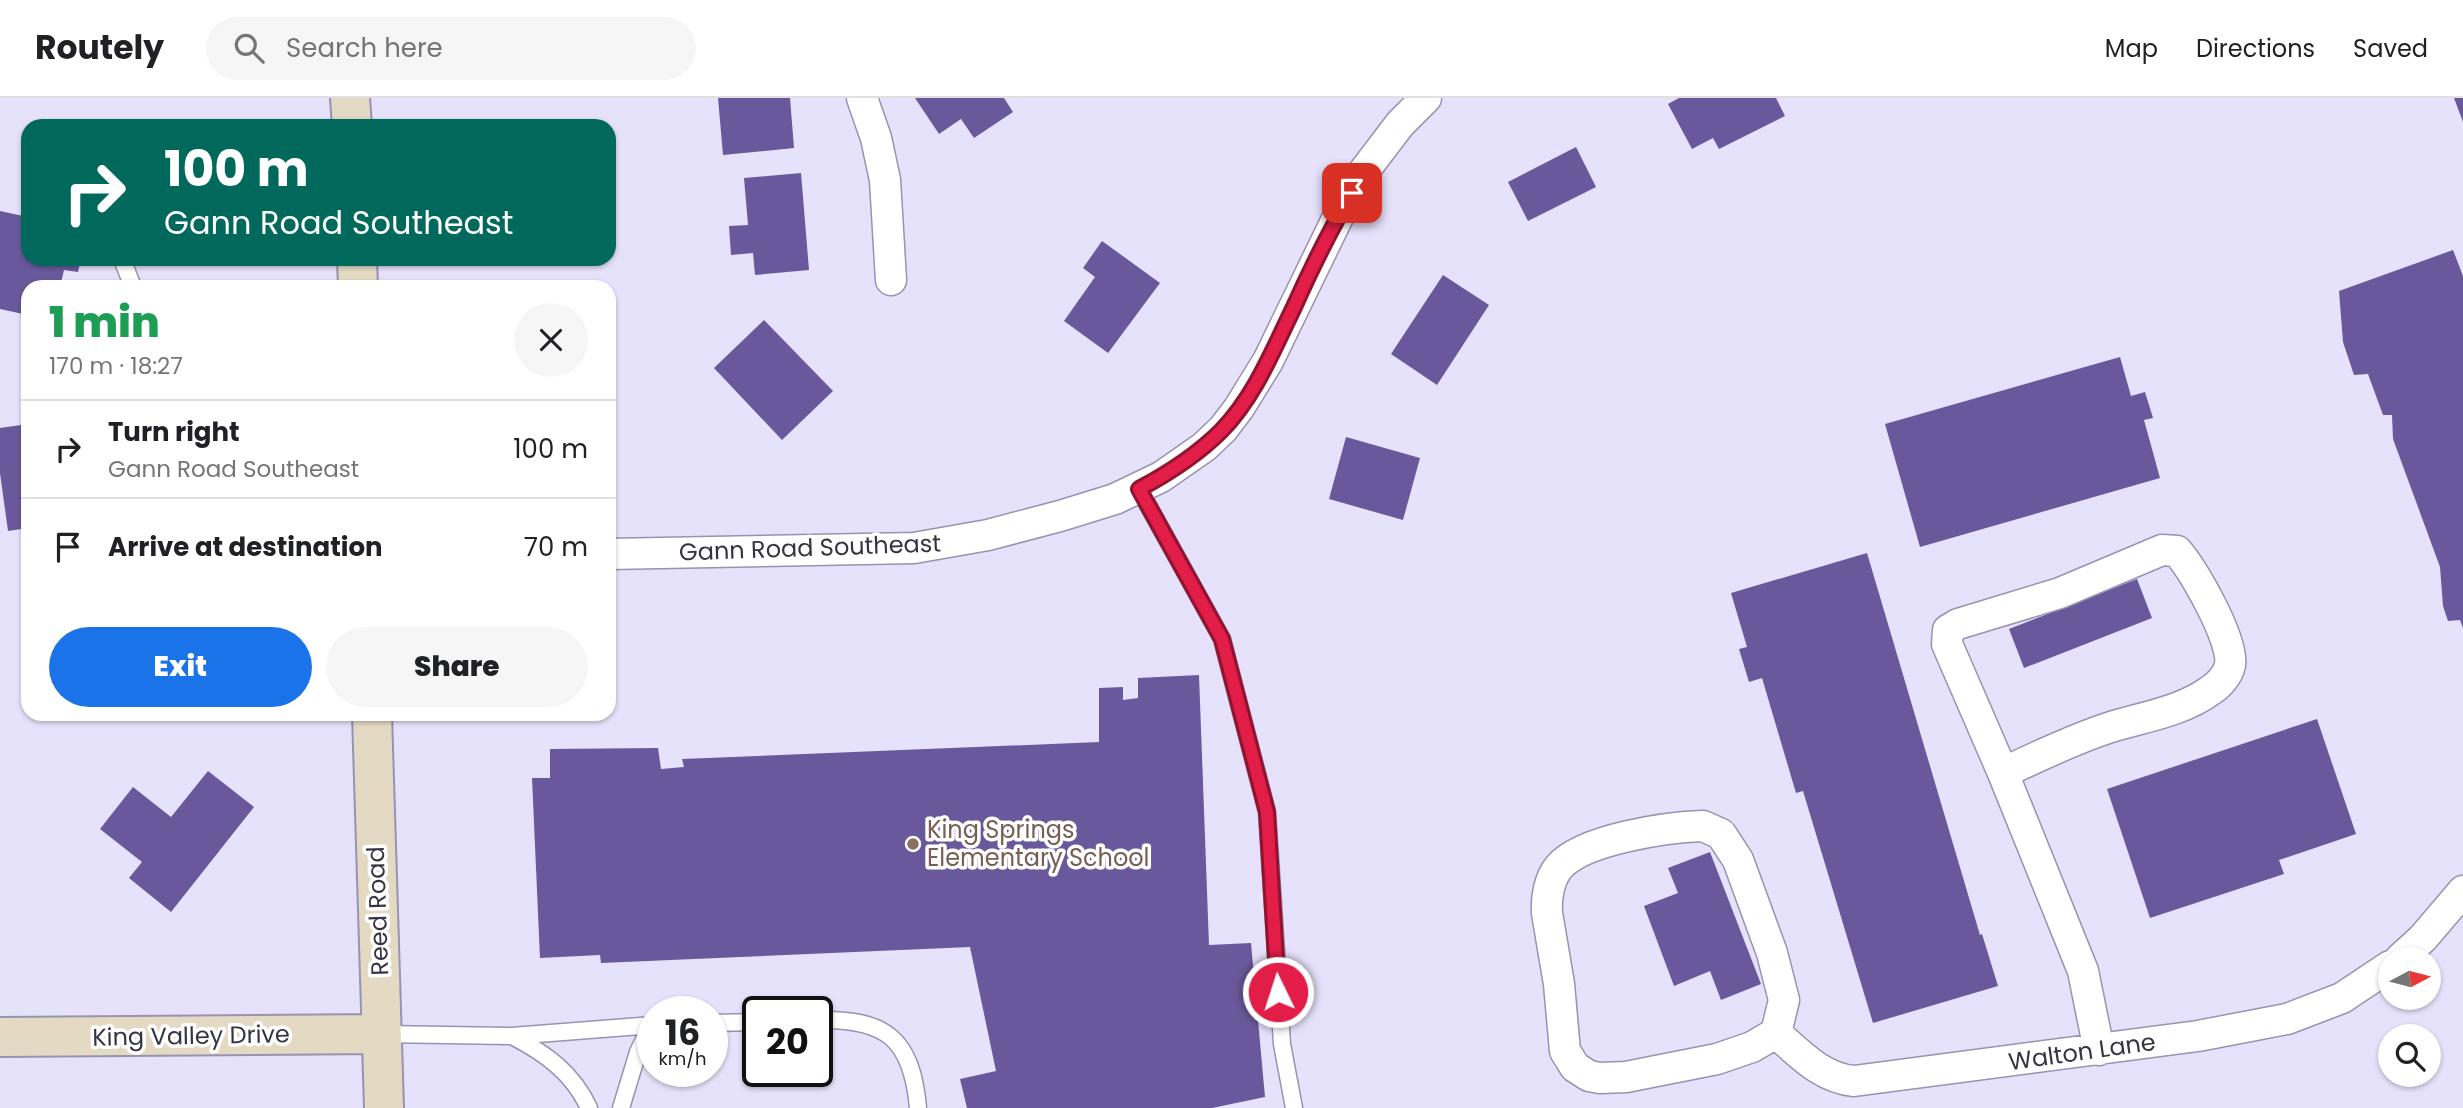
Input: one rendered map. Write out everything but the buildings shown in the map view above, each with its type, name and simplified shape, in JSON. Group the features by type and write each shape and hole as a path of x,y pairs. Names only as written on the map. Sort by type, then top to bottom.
{"street":[{"path":"350,98 352,119"},
{"path":"862,98 876,138 885,180 891,281"},
{"name":"Gann Road Southeast","path":"616,554 914,548 988,535 1060,516 1139,489 1204,447 1240,408 1268,361 1338,217 1366,170 1400,124 1426,98"},
{"path":"2003,773 2047,752 2109,728 2181,706 2211,691 2225,676 2230,665 2228,649 2212,605 2177,551 2162,550 2060,593 1958,624 1948,630 1947,644 2003,773 2083,971 2099,1050"},
{"name":"Reed Road","path":"372,721 384,1108"},
{"path":"1703,826 1721,834 1738,860 1772,953 1784,1000 1776,1032 1752,1047 1717,1059 1626,1077 1589,1076 1575,1067 1565,1051 1559,984 1546,913 1552,876 1560,865 1587,849 1647,831 1703,826"},
{"path":"2413,947 2463,891"},
{"name":"Walton Lane","path":"1776,1032 1826,1074 1854,1081 2198,1036 2287,1019 2342,998 2378,974"},
{"name":"King Valley Drive","path":"0,1037 381,1034"}],"lane":[{"path":"1139,489 1222,639 1267,812 1282,1044 1294,1108"},
{"path":"833,1020 857,1020 878,1028 897,1042 911,1065 918,1108"},
{"path":"381,1034 512,1036 637,1026"},
{"path":"512,1036 534,1047 556,1063 571,1078 589,1108"},
{"path":"621,1108 637,1055"}],"place":[{"name":"King Springs Elementary School","path":"913,844"}],"route":[{"path":"1278,992 1267,812 1222,639 1139,489 1204,447 1240,408 1268,361 1352,193"}]}
